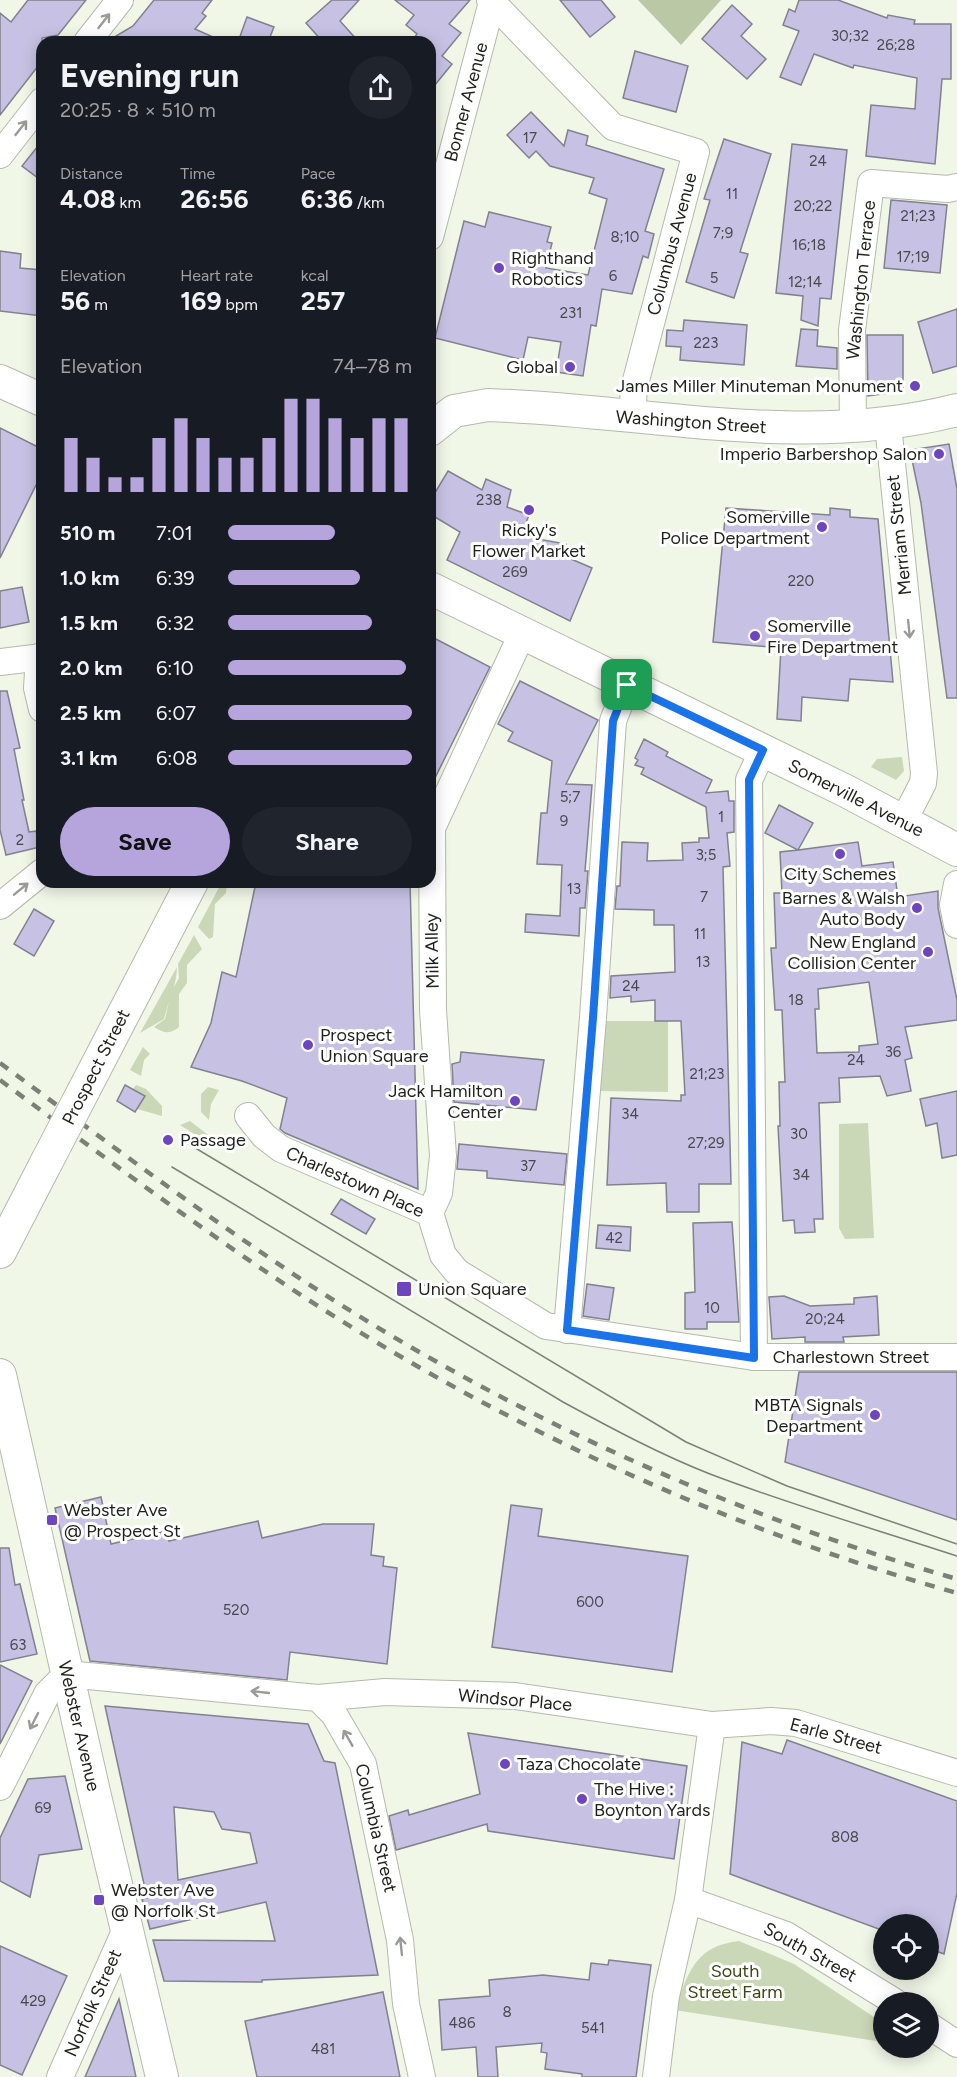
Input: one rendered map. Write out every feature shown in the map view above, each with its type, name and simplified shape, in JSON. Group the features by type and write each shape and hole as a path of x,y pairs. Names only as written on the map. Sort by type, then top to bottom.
{"main road":[{"path":"0,381 36,397"},
{"name":"Washington Street","path":"436,420 461,409 488,405 774,428 854,428 888,425 957,410"},
{"name":"Somerville Avenue","path":"436,591 763,750 903,820 957,850"},
{"name":"Prospect Street","path":"0,1252 189,888"},
{"name":"Webster Avenue","path":"0,1375 67,1674 162,2077"}],"street":[{"path":"92,36 120,0"},
{"name":"Bonner Avenue","path":"436,197 491,1"},
{"name":"Columbus Avenue","path":"491,1 612,127 696,152 634,388 632,417"},
{"path":"0,155 36,109"},
{"name":"Washington Terrace","path":"854,428 852,330 871,183 948,189 957,187"},
{"name":"Merriam Street","path":"888,425 924,773 923,783 903,820"},
{"name":"Milk Alley","path":"436,818 522,634"},
{"path":"0,662 36,658"},
{"path":"567,1330 594,1007 613,721 627,685"},
{"path":"754,1358 749,780 763,750"},
{"path":"0,906 36,877"},
{"path":"957,884 953,905 957,925"},
{"name":"Milk Alley","path":"430,1213 439,1192 443,1156 433,1010 432,888"},
{"name":"Charlestown Place","path":"248,1116 271,1143 286,1152 430,1213 444,1255 457,1272 541,1324 567,1330"},
{"name":"Charlestown Street","path":"567,1330 754,1358 957,1358"},
{"path":"0,1787 47,1694 67,1674 318,1698"},
{"name":"Windsor Place","path":"318,1698 386,1692 515,1696 712,1725"},
{"name":"Columbia Street","path":"318,1698 334,1714 363,1764 400,1940 406,2004 422,2077"},
{"name":"Earle Street","path":"712,1725 771,1721 796,1723 957,1773"},
{"path":"656,2077 666,1996 687,1900 712,1725"},
{"name":"South Street","path":"687,1900 786,1935 879,1992"},
{"name":"Norfolk Street","path":"60,2077 126,1929"},
{"path":"939,2032 957,2044"}],"green space":[{"path":"638,0 721,0 681,45"},
{"path":"902,757 904,771 896,780 871,767 877,759"},
{"path":"219,888 226,888 226,893 215,904 213,937 209,939 198,927"},
{"path":"194,935 202,949 187,965 187,983 179,994 179,1027 164,1032 154,1027 165,1019 171,992 179,978 178,964"},
{"path":"177,967 164,1019 140,1033"},
{"path":"606,1021 668,1021 668,1092 599,1091"},
{"path":"143,1047 150,1054 144,1060 141,1076 130,1070"},
{"path":"136,1085 146,1089 162,1106 162,1116 137,1109 144,1096 133,1089"},
{"path":"208,1087 219,1090 211,1104 209,1120 201,1112 201,1094"},
{"path":"190,1121 216,1141 213,1146 180,1125"},
{"path":"868,1123 874,1238 845,1239 839,1228 839,1124"},
{"name":"South Street Farm","path":"739,1941 794,1964 873,2016 873,2040 674,2010 695,1964 703,1955 724,1944"}],"building":[{"path":"28,0 86,0 58,35 36,36 36,69 0,115 0,13 11,22"},
{"path":"154,0 212,0 202,13 206,16 195,29 211,36 116,36 133,26"},
{"path":"332,0 359,0 340,21 354,36 318,36 306,23"},
{"path":"395,0 470,0 449,24 461,33 442,56 452,64 436,84 436,36 416,36 417,34 406,25 414,15"},
{"path":"560,0 601,0 615,17 590,37"},
{"path":"799,0 838,0 887,18 888,15 915,20 914,24 951,24 951,79 942,79 935,164 866,156 871,105 915,109 917,78 854,65 853,68 814,54 801,85 780,77 799,31 783,25 789,9 795,12"},
{"path":"732,5 752,24 741,36 766,59 747,79 702,39"},
{"path":"247,17 274,27 270,36 240,36"},
{"path":"635,51 688,66 676,112 623,98"},
{"path":"531,112 564,146 568,130 588,136 586,145 664,169 645,231 654,234 648,258 643,256 632,294 602,289 596,326 591,325 583,376 556,372 561,342 528,337 523,360 436,338 464,221 485,227 489,212 551,227 547,242 552,243 546,268 588,275 607,199 589,193 594,178 550,166 536,151 529,158 507,135"},
{"path":"724,139 771,154 740,252 748,254 734,298 686,282 710,200 704,199"},
{"path":"792,144 847,150 831,299 820,298 818,326 801,320 803,296 776,293"},
{"path":"36,148 36,176 22,166"},
{"path":"891,200 947,205 940,273 884,268"},
{"path":"0,251 21,254 20,268 36,269 36,315 0,311"},
{"path":"957,309 957,366 933,373 918,322"},
{"path":"684,320 747,325 744,365 680,360 681,347 666,346 667,330 683,331"},
{"path":"801,329 818,330 817,346 837,348 837,369 796,366"},
{"path":"867,335 903,335 903,391 868,396"},
{"path":"0,428 36,446 36,485 0,558"},
{"path":"949,444 957,489 957,698 947,698 921,503 910,450"},
{"path":"448,471 482,490 486,479 511,490 507,507 529,515 521,536 566,544 564,556 592,568 570,621 447,560 460,532 436,518 436,491"},
{"path":"726,508 830,515 830,508 850,510 850,517 878,519 893,682 850,679 848,701 802,697 801,721 777,719 781,648 713,642"},
{"path":"22,587 29,622 0,628 0,591"},
{"path":"436,639 490,667 436,776"},
{"path":"520,681 598,720 566,784 592,785 585,871 588,871 585,908 580,908 579,936 525,932 526,914 560,916 562,865 537,864 541,813 547,813 552,761 508,741 513,732 498,724"},
{"path":"0,691 7,691 20,748 14,749 24,800 22,800 29,832 36,831 36,848 6,855 0,830"},
{"path":"644,739 668,752 666,756 712,780 706,793 728,791 729,801 734,801 734,832 727,833 730,866 723,867 731,1184 699,1184 699,1212 667,1212 666,1183 607,1185 611,1098 681,1101 681,1095 685,1095 681,1021 655,1021 655,1000 631,1002 631,996 610,998 611,976 675,972 674,925 654,925 654,910 615,909 617,886 620,886 622,842 648,843 647,861 683,860 682,843 699,842 699,838 709,838 706,807 641,774 644,768 635,765 638,760 635,758"},
{"path":"779,805 813,823 798,850 765,833"},
{"path":"858,842 862,866 893,862 898,897 938,891 938,908 957,1000 957,1020 905,1027 912,1058 905,1060 911,1091 887,1096 880,1076 839,1078 840,1102 819,1103 823,1219 814,1219 815,1232 795,1233 794,1220 783,1221 778,1126 780,1126 779,1082 785,1082 782,1010 775,1010 771,948 776,948 774,893 782,893 780,852","holes":["869,982 878,1044 859,1046 859,1052 817,1053 815,1009 819,1009 818,989"]},
{"name":"Prospect Union Square","path":"255,888 410,888 418,1189 285,1133 280,1129 287,1098 242,1081 191,1067 211,1023 222,972 236,977"},
{"path":"34,909 54,921 34,956 14,944"},
{"path":"461,1052 544,1060 536,1110 454,1102 452,1064 460,1062"},
{"path":"125,1085 145,1096 135,1112 117,1101"},
{"path":"957,1091 957,1155 942,1158 937,1123 926,1126 920,1099"},
{"path":"459,1144 567,1154 564,1185 487,1178 487,1171 457,1169"},
{"path":"341,1199 375,1219 366,1234 331,1214"},
{"path":"732,1222 739,1322 707,1322 707,1329 685,1329 685,1293 695,1292 693,1223"},
{"path":"598,1225 631,1227 630,1251 596,1248"},
{"path":"587,1284 614,1288 609,1320 583,1316"},
{"path":"784,1296 810,1306 854,1304 854,1298 877,1296 879,1335 843,1337 844,1342 805,1342 805,1337 772,1339 769,1297"},
{"name":"MBTA Signals Department","path":"799,1372 957,1372 957,1520 785,1462"},
{"path":"101,1497 111,1544 167,1531 169,1541 258,1521 262,1538 323,1524 374,1524 371,1555 384,1557 383,1566 397,1568 387,1664 290,1652 287,1680 90,1661 55,1508"},
{"path":"511,1505 542,1509 538,1536 688,1556 672,1672 492,1647"},
{"path":"0,1548 9,1548 15,1585 20,1584 37,1654 0,1662"},
{"path":"0,1665 32,1681 0,1744"},
{"path":"105,1706 308,1724 324,1761 335,1763 378,1975 262,1980 262,1982 164,1981 153,1940 275,1941 266,1902 150,1929 142,1899 147,1898","holes":["174,1807 214,1812 222,1829 250,1833 257,1863 178,1880"]},
{"name":"The Hive : Boynton Yards","path":"468,1733 687,1766 674,1859 488,1831 487,1824 396,1850 389,1816 408,1810 409,1815 480,1794"},
{"path":"787,1740 957,1801 957,1893 944,1954 939,1952 939,1914 873,1914 873,1927 730,1874 742,1742 782,1754"},
{"path":"65,1776 82,1849 39,1855 30,1897 0,1881 0,1838 28,1779"},
{"path":"0,1946 67,1976 22,2075 0,2065"},
{"path":"609,1960 651,1965 636,2077 582,2077 582,2074 545,2069 547,2053 541,2052 542,2043 496,2047 498,2077 478,2077 476,2047 442,2050 439,2000 490,1996 489,1980 543,1975 589,1980 591,1963 608,1965"},
{"path":"383,1992 400,2077 257,2077 245,2021"},
{"path":"119,1999 136,2077 85,2077"}],"tram line":[{"path":"187,1143 686,1442 787,1486 957,1544"},
{"path":"172,1167 563,1402 635,1440 691,1466 741,1485 957,1556"}],"railway":[{"path":"0,1063 233,1233 388,1334 466,1378 544,1419 706,1492 872,1553 957,1579"},
{"path":"0,1080 150,1191 265,1271 380,1344 458,1389 619,1470 702,1505 786,1538 957,1593"}],"place":[{"name":"Righthand Robotics","path":"499,268"},
{"name":"Global","path":"570,367"},
{"name":"James Miller Minuteman Monument","path":"915,386"},
{"name":"Imperio Barbershop Salon","path":"939,454"},
{"name":"Ricky's Flower Market","path":"529,510"},
{"name":"Somerville Police Department","path":"822,527"},
{"name":"Somerville Fire Department","path":"755,636"},
{"name":"City Schemes","path":"840,854"},
{"name":"Barnes & Walsh Auto Body","path":"917,908"},
{"name":"New England Collision Center","path":"928,952"},
{"name":"Prospect Union Square","path":"308,1045"},
{"name":"Jack Hamilton Center","path":"515,1101"},
{"name":"Passage","path":"168,1140"},
{"name":"Union Square","path":"404,1289"},
{"name":"MBTA Signals Department","path":"875,1415"},
{"name":"Webster Ave @ Prospect St","path":"52,1520"},
{"name":"Taza Chocolate","path":"505,1764"},
{"name":"The Hive : Boynton Yards","path":"582,1799"},
{"name":"Webster Ave @ Norfolk St","path":"99,1900"}],"route":[{"path":"627,685 763,750 749,780 754,1358 567,1330 593,1018 613,721 627,685"}]}
